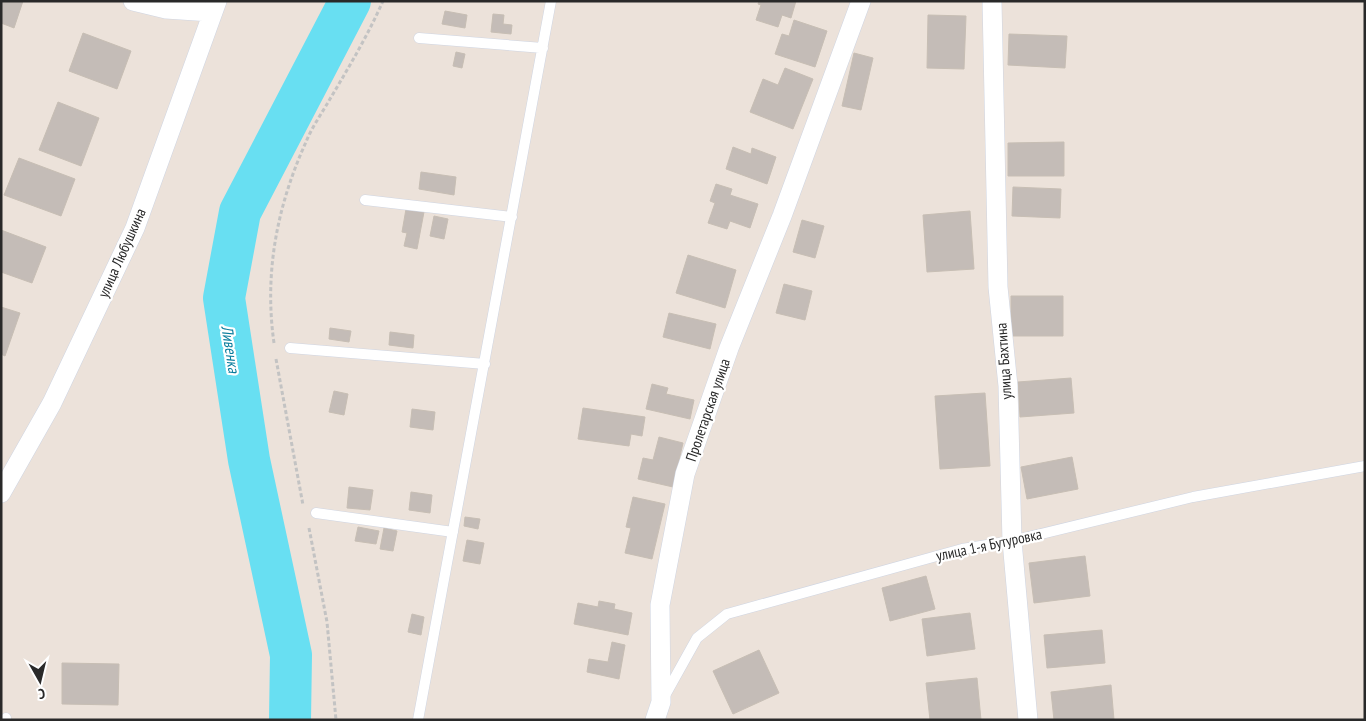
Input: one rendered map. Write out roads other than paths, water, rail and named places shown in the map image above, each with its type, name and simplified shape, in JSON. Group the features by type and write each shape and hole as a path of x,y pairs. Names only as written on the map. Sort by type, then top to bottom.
{"street":[{"path":"133,1 166,9 214,7"},
{"name":"Пролетарская улица","path":"655,720 661,702 660,605 685,474 730,348 782,216 861,1"},
{"name":"улица Бахтина","path":"992,1 998,287 1008,386 1012,541 1028,720"},
{"name":"улица Любушкина","path":"1,493 52,403 136,228 214,7"}],"lane":[{"path":"418,720 551,1"},
{"path":"419,38 543,48"},
{"path":"365,200 512,217"},
{"path":"290,348 485,364"},
{"name":"улица 1-я Бутуровка","path":"661,702 667,695 697,638 727,614 953,552 1012,541 1193,497 1365,466"},
{"path":"316,513 453,532"}],"waterway":[{"name":"Ливенка","path":"290,720 291,655 249,460 224,298 240,212 350,1"}]}
